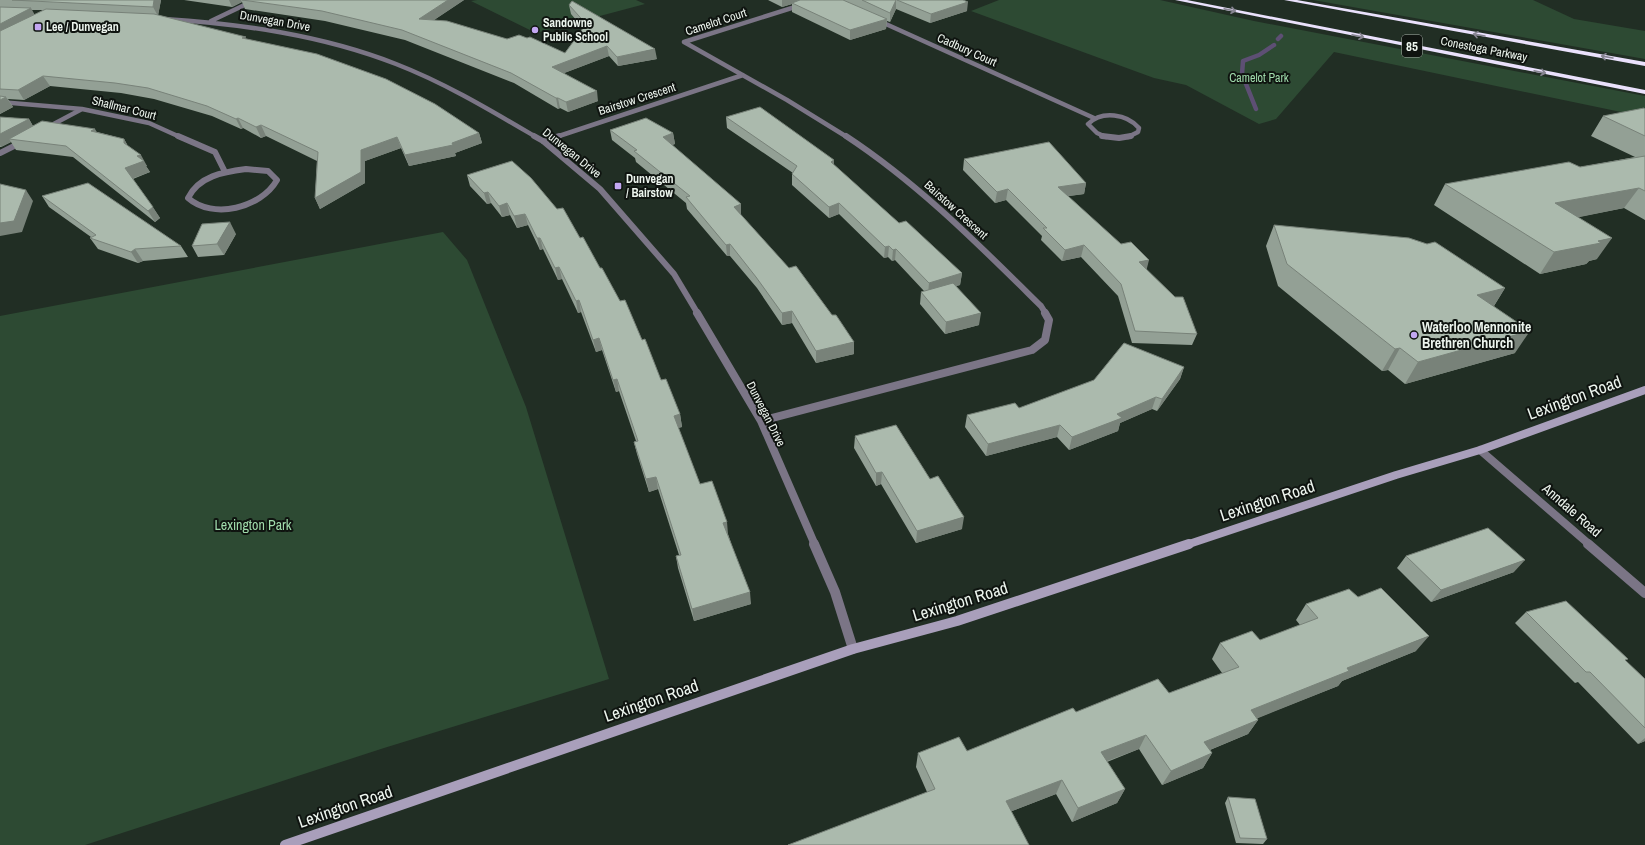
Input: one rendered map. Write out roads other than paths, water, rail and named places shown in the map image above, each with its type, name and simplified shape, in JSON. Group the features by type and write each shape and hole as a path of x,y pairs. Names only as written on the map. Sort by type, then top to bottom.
{"highway":[{"name":"Conestoga Parkway","path":"1178,0 1645,92"},
{"name":"Conestoga Parkway","path":"1288,0 1645,64"}],"main road":[{"name":"Lexington Road","path":"285,845 853,649 958,621 1396,475 1480,450 1645,390"}],"street":[{"path":"210,22 255,0"},
{"name":"Camelot Court","path":"743,74 684,42 817,0"},
{"name":"Cadbury Court","path":"869,17 1094,118 1106,115 1128,118 1137,125 1138,132 1130,137 1106,136 1099,134 1090,127 1090,120 1094,118"},
{"name":"Dunvegan Drive","path":"159,18 210,22 305,37 358,51 396,64 475,102 543,141 600,189 674,274 760,421 835,592 853,649"},
{"name":"Bairstow Crescent","path":"543,141 743,74 820,119 894,169 967,232 1041,306 1049,320 1045,340 1032,350 760,421"},
{"name":"Shallmar Court","path":"0,102 82,109 149,123 215,152 225,172"},
{"path":"41,131 82,109"},
{"path":"0,153 27,139"},
{"path":"259,169 275,174 277,180 276,186 269,193 258,199 239,206 213,210 201,208 192,204 188,198 190,192 198,184 225,172 259,169"},
{"name":"Anndale Road","path":"1480,450 1645,593"}],"waterway":[{"path":"1278,39 1281,36"},
{"path":"1256,109 1242,74 1243,61 1259,55 1274,45"}],"place":[{"name":"Lee / Dunvegan","path":"38,27"},
{"name":"Sandowne Public School","path":"535,30"},
{"name":"Dunvegan / Bairstow","path":"618,186"},
{"name":"Waterloo Mennonite Brethren Church","path":"1414,335"}],"park label":[{"name":"Camelot Park","path":"1259,78"},
{"name":"Lexington Park","path":"253,525"}]}
